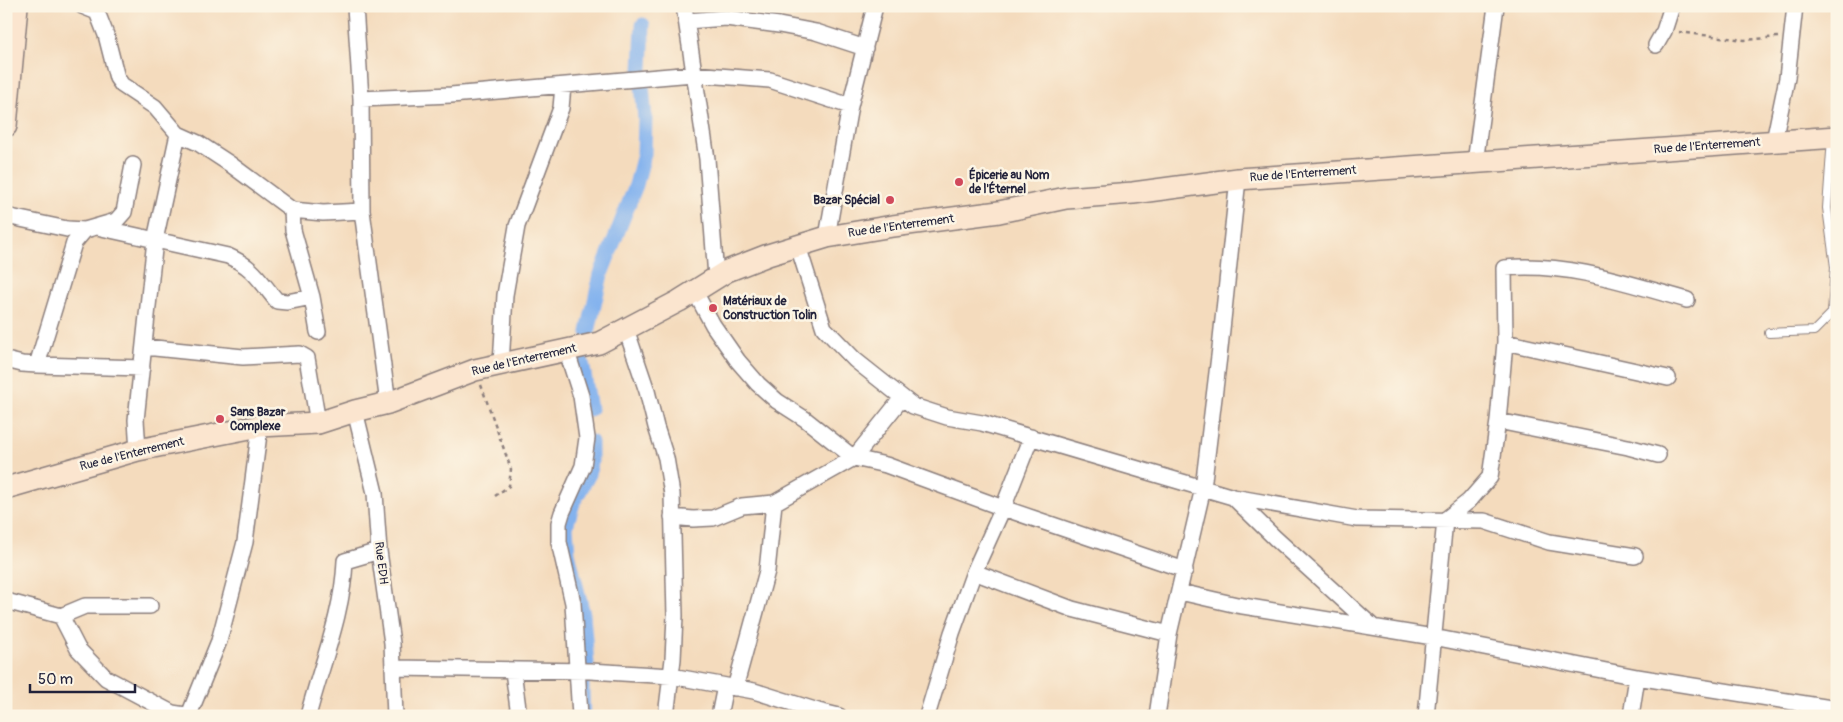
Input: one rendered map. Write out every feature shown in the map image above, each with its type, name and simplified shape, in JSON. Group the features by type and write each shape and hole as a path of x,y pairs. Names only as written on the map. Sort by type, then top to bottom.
{"street":[{"path":"6,126 17,6"},
{"path":"82,6 102,9 116,78 122,85 156,107 178,134 198,143 230,164 292,210 323,213 362,211"},
{"path":"355,6 361,99 362,211 388,403"},
{"path":"827,237 850,106 875,6"},
{"path":"1475,162 1496,6"},
{"path":"1656,45 1664,31 1672,6"},
{"path":"1774,141 1787,78 1795,6"},
{"path":"716,277 707,159 685,14 779,25 816,32 865,48"},
{"path":"361,99 563,86 693,74 770,80 850,106"},
{"path":"501,365 505,295 517,226 561,108 563,86"},
{"path":"138,450 136,420 155,240 178,134"},
{"name":"Rue de l'Enterrement","path":"6,488 138,450 260,426 318,423 388,403 475,370 599,343 695,292 716,277 768,255 827,237 999,212 1066,198 1133,194 1238,179 1834,137"},
{"path":"37,365 74,243 91,229 116,221 124,212 133,166"},
{"path":"1156,716 1169,634 1203,488 1238,179"},
{"path":"292,210 293,230 312,297 318,332"},
{"path":"6,216 67,229 91,229 155,240 228,256 245,264 277,301 287,302 312,297"},
{"path":"798,246 824,328 856,360 913,406 947,417 982,422 1233,496 1357,519 1484,520 1549,542 1635,556"},
{"path":"1426,716 1445,520 1469,501 1490,477 1498,421 1505,342 1504,268 1524,266 1562,268 1687,300"},
{"path":"695,292 738,361 758,384 777,402 805,419 854,458 886,465 1185,570"},
{"path":"626,329 647,391 666,458 672,494 676,616 666,716"},
{"path":"1505,342 1668,378"},
{"path":"145,348 242,357 300,354 307,358 318,423"},
{"path":"566,349 581,396 586,438 584,466 562,513 559,542 573,603 580,716"},
{"path":"6,360 37,365 142,368"},
{"path":"672,517 713,518 742,506 774,503 854,458 902,398"},
{"name":"Rue EDH","path":"355,411 375,493 379,551 392,643 395,716"},
{"path":"1498,421 1628,447 1658,455"},
{"path":"61,616 78,649 106,678 172,715 191,716 219,641 245,542 260,426"},
{"path":"927,716 952,632 974,572 1004,508 1031,437"},
{"path":"1233,496 1275,538 1372,626"},
{"path":"719,716 767,572 774,503"},
{"path":"308,716 336,617 344,578 345,561 379,551"},
{"path":"974,572 1072,609 1169,634"},
{"path":"1180,592 1253,608 1372,626 1637,677 1837,708"},
{"path":"6,601 61,616 85,606 150,606"},
{"path":"393,668 577,671 671,676 754,691 817,714 839,716"},
{"path":"513,670 519,716"},
{"path":"1631,716 1637,677"}],"lane":[{"path":"1769,332 1814,331 1832,313 1835,267 1827,208 1834,137"}],"path":[{"path":"1664,31 1746,40 1792,36"},
{"path":"475,370 512,469 509,486 495,496"}],"waterway":[{"path":"641,70 643,25"},
{"path":"588,332 601,274 636,185 644,154 645,119 642,85"},
{"path":"582,362 590,409"},
{"path":"587,664 583,614 568,553 566,526 573,503 589,474 591,442"},
{"path":"587,676 588,716"}],"place":[{"name":"Épicerie au Nom de l'Éternel","path":"959,182"},
{"name":"Bazar Spécial","path":"890,200"},
{"name":"Matériaux de Construction Tolin","path":"713,308"},
{"name":"Sans Bazar Complexe","path":"220,419"}]}
